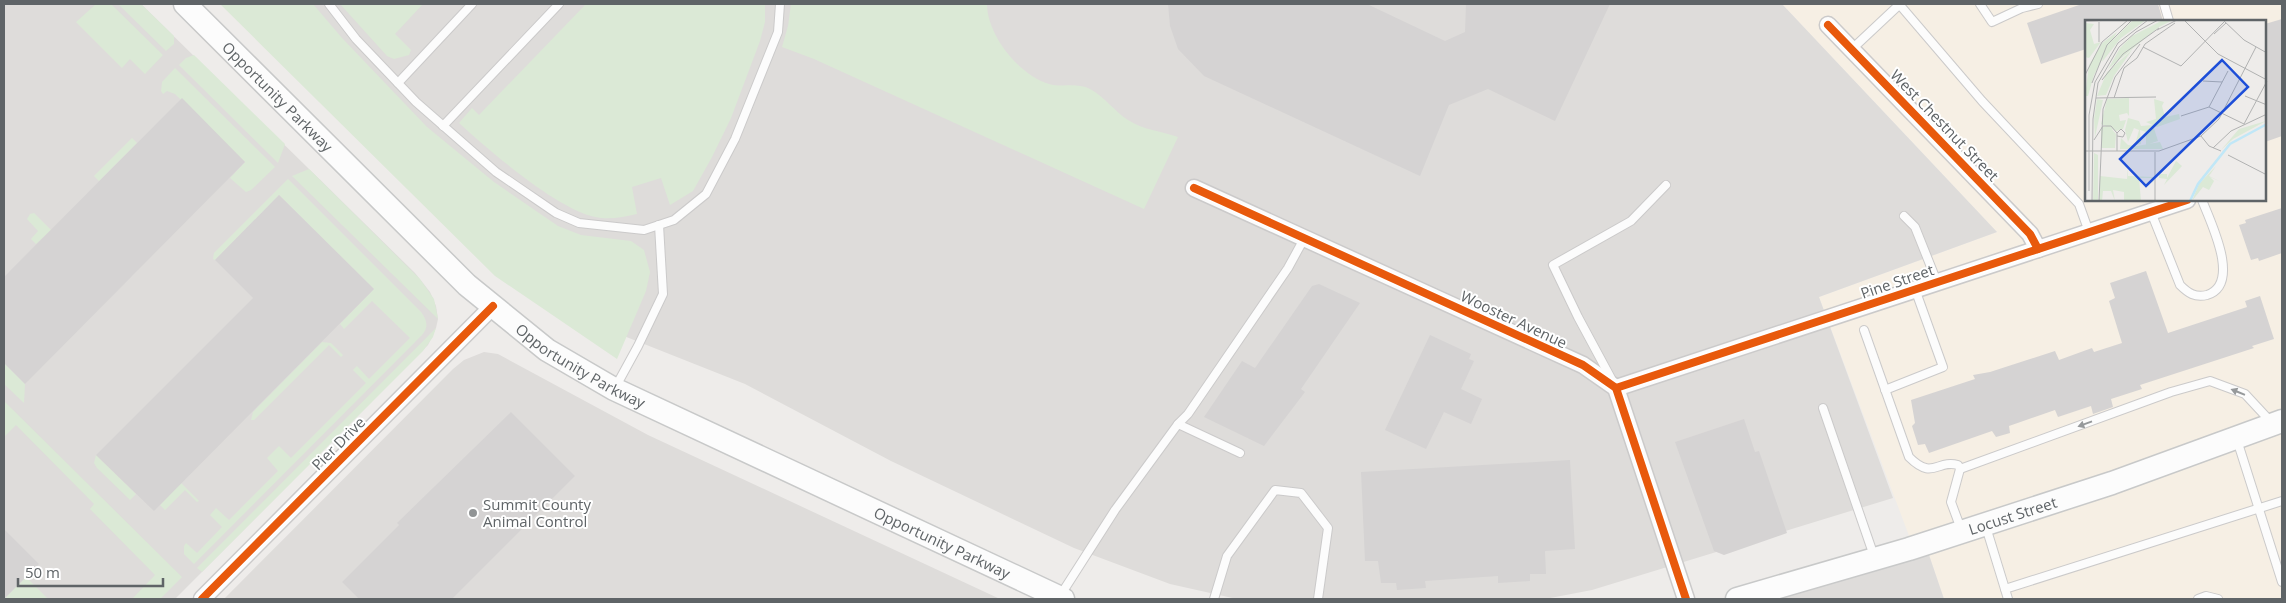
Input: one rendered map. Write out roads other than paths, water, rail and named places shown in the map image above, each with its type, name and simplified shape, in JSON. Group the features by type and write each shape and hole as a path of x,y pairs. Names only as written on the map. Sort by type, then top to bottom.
{"main road":[{"name":"Opportunity Parkway","path":"185,4 460,278 547,350 614,389 1061,598"},
{"name":"Locust Street","path":"1738,599 2112,483 2278,423"}],"street":[{"name":"West Chestnut Street","path":"1828,25 2030,234 2038,248"},
{"name":"Wooster Avenue","path":"1194,188 1305,237 1583,366 1616,388"},
{"name":"Pine Street","path":"1616,388 2184,201"},
{"name":"Pier Drive","path":"202,599 492,306"},
{"path":"1616,388 1686,599"}],"lane":[{"path":"329,4 356,39 398,83 443,126 496,172 556,213 579,223 644,230 674,220 706,194 735,138 778,32 780,4"},
{"path":"398,83 472,4"},
{"path":"443,126 559,4"},
{"path":"1852,49 1899,4 1982,102 2079,204 2089,232"},
{"path":"1980,4 1992,22 2022,8 2038,4"},
{"path":"2164,4 2169,20"},
{"path":"1616,388 1553,265 1631,221 1666,185"},
{"path":"2151,212 2180,285 2188,293 2199,297 2212,293 2220,284 2223,270 2222,255 2202,201"},
{"path":"1904,216 1916,227 1937,282"},
{"path":"614,389 638,346 663,294 659,225"},
{"path":"1061,598 1114,510 1178,424 1188,414 1288,268 1305,237"},
{"path":"1885,390 1943,367 1915,290"},
{"path":"1864,330 1909,457 1924,468 1931,470 1952,463 1958,465 1960,469"},
{"path":"1960,469 2171,392 2210,381 2246,394 2278,423"},
{"path":"1823,408 1874,558"},
{"path":"1178,424 1240,453"},
{"path":"2237,438 2280,568 2282,582"},
{"path":"1960,469 1951,502 1961,531"},
{"path":"1214,599 1227,556 1275,490 1300,493 1328,528 1318,599"},
{"path":"2004,589 2259,509 2282,500"},
{"path":"1984,523 2008,599"},
{"path":"2198,599 2206,596 2218,599"}],"place":[{"name":"Summit County Animal Control","path":"473,513"}]}
